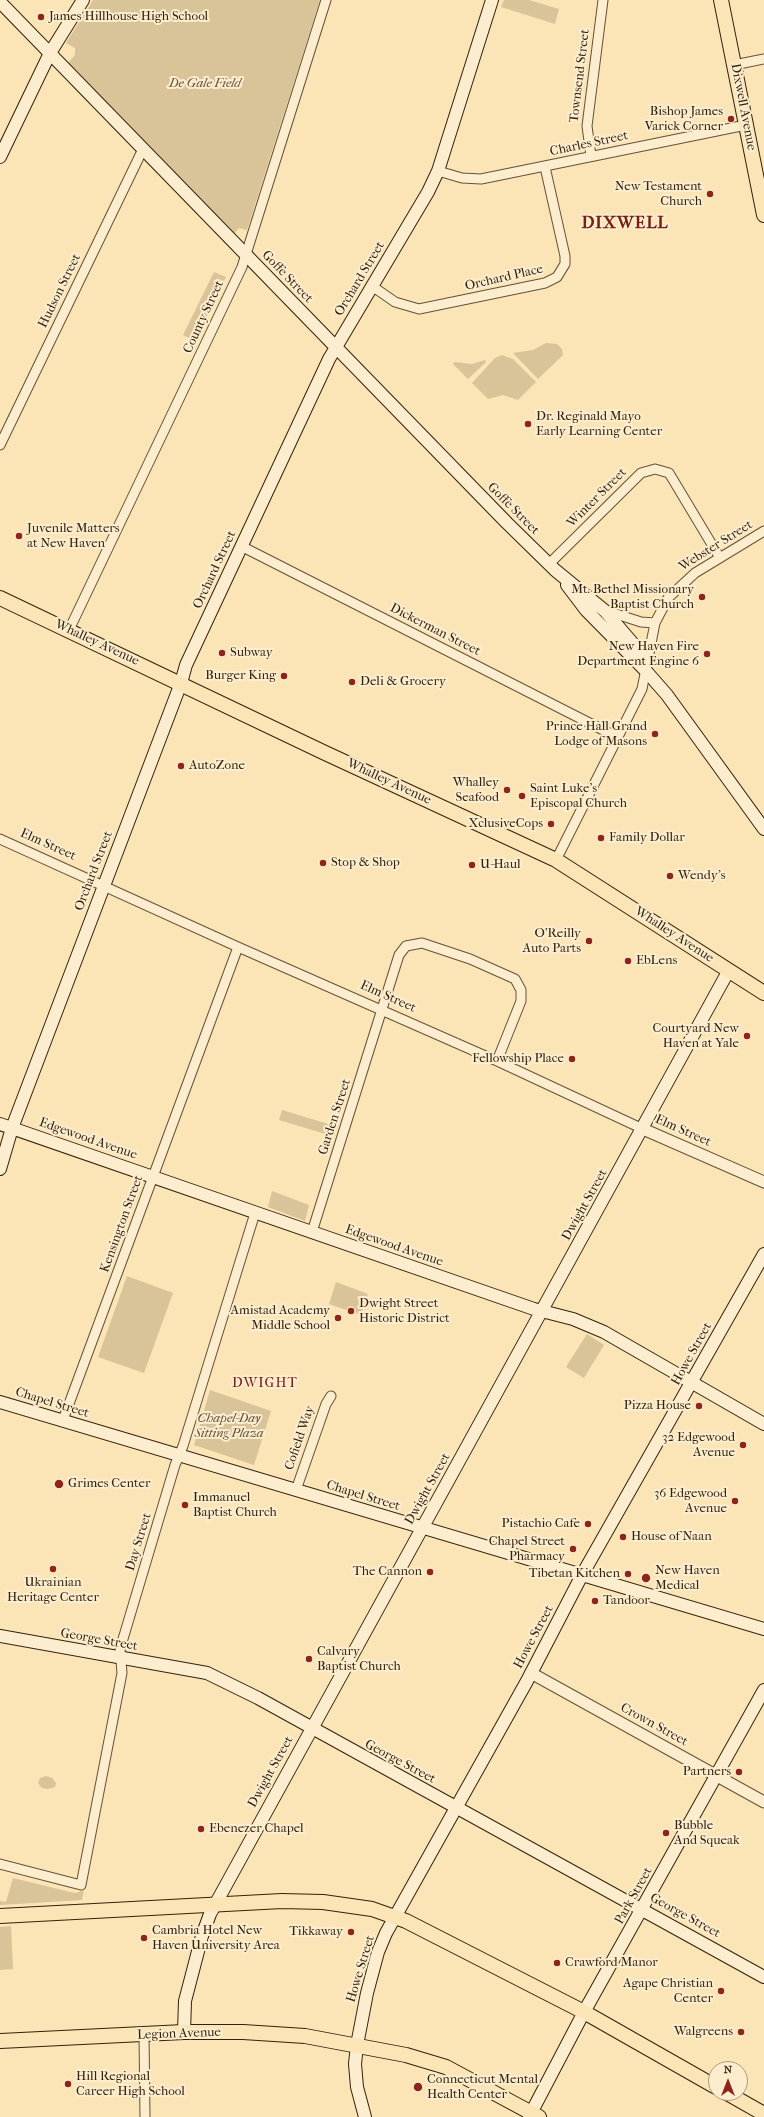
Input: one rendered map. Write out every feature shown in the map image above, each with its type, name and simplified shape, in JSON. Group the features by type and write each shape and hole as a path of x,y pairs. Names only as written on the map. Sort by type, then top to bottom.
{"main road":[{"path":"0,157 50,53 83,0"},
{"name":"Orchard Street","path":"0,1169 12,1128 181,683 186,665 336,347 428,192 438,171 492,0"},
{"name":"Dixwell Avenue","path":"721,0 764,214"},
{"name":"Goffe Street","path":"0,2 552,567 605,611 641,653 646,671"},
{"name":"Goffe Street","path":"552,567 586,610 632,659 646,671 667,695 764,830"},
{"name":"Whalley Avenue","path":"0,598 556,860 764,993"},
{"name":"Dwight Street","path":"184,2032 184,2007 190,1980 202,1936 215,1904 423,1529 729,970"},
{"name":"Edgewood Avenue","path":"0,1124 542,1312 573,1318 604,1332 764,1424"},
{"name":"Howe Street","path":"364,2117 357,2087 355,2064 364,2006 378,1952 395,1916 531,1673 582,1575 764,1254"},
{"name":"Chapel Street","path":"0,1402 423,1529 764,1629"},
{"name":"George Street","path":"1,1639 207,1673 258,1698 764,1977"},
{"name":"Park Street","path":"533,2116 584,2012 643,1909 764,1690"},
{"path":"0,1916 282,1901 323,1902 372,1910 395,1916 584,2012 708,2082"},
{"name":"Legion Avenue","path":"0,2041 184,2032 305,2036 406,2055 446,2067 533,2116"},
{"path":"741,2101 764,2114"}],"street":[{"name":"County Street","path":"69,630 241,270 326,0"},
{"name":"Townsend Street","path":"591,156 587,126 603,0"},
{"path":"734,65 764,59"},
{"name":"Charles Street","path":"438,171 475,179 545,167 591,156 746,125"},
{"name":"Hudson Street","path":"0,445 143,149"},
{"name":"Orchard Place","path":"372,286 395,302 419,309 545,283 557,277 565,264 566,256 545,167"},
{"name":"Winter Street","path":"552,567 641,473 655,469 669,473 720,558"},
{"name":"Webster Street","path":"556,860 642,689 656,623 663,606 674,590 694,573 764,531"},
{"name":"Dickerman Street","path":"241,546 617,737"},
{"path":"605,611 641,622 656,623"},
{"name":"Elm Street","path":"0,839 238,947 497,1061 643,1129 764,1182"},
{"name":"Garden Street","path":"312,1232 399,955 406,946 422,943 499,972 515,980 521,990 521,1001 497,1061"},
{"name":"Kensington Street","path":"63,1420 154,1178 238,947"},
{"name":"Day Street","path":"0,1864 81,1885 122,1673 120,1649 256,1213"},
{"name":"Cofield Way","path":"296,1490 326,1404 331,1396"},
{"name":"Crown Street","path":"531,1673 764,1802"},
{"path":"144,2034 145,2117"}],"green space":[{"name":"De Gale Field","path":"93,0 320,0 247,230 239,228 234,234 68,63 75,55 75,48 66,43"},
{"path":"504,0 529,0 559,9 555,24 501,7"},
{"path":"214,272 226,277 195,341 183,335"},
{"path":"546,343 557,344 562,349 563,355 538,379 513,353 533,350"},
{"path":"502,355 513,359 536,382 518,400 503,395 488,399 472,383 495,358"},
{"path":"485,360 486,362 468,379 453,364 454,362 472,364"},
{"path":"282,1110 335,1126 332,1136 279,1120"},
{"path":"272,1191 309,1205 305,1221 268,1207"},
{"path":"127,1276 173,1293 144,1373 98,1357"},
{"path":"336,1282 368,1294 361,1315 329,1304"},
{"path":"587,1334 604,1345 584,1378 566,1367"},
{"name":"Chapel-Day Sitting Plaza","path":"210,1390 271,1411 254,1465 194,1445"},
{"path":"46,1776 52,1778 56,1783 55,1787 48,1789 42,1788 38,1783 40,1778"},
{"path":"13,1878 70,1892 76,1893 84,1890 82,1900 0,1905 0,1901 6,1902"},
{"path":"11,1926 13,1969 0,1970 0,1927"}],"place":[{"name":"James Hillhouse High School","path":"41,17"},
{"name":"Bishop James Varick Corner","path":"731,119"},
{"name":"New Testament Church","path":"710,194"},
{"name":"Dr. Reginald Mayo Early Learning Center","path":"528,424"},
{"name":"Juvenile Matters at New Haven","path":"19,536"},
{"name":"Mt. Bethel Missionary Baptist Church","path":"702,597"},
{"name":"Subway","path":"222,653"},
{"name":"New Haven Fire Department Engine 6","path":"707,654"},
{"name":"Burger King","path":"284,676"},
{"name":"Deli & Grocery","path":"352,682"},
{"name":"Prince Hall Grand Lodge of Masons","path":"655,734"},
{"name":"AutoZone","path":"181,766"},
{"name":"Whalley Seafood","path":"507,790"},
{"name":"Saint Luke's Episcopal Church","path":"522,796"},
{"name":"XclusiveCops","path":"551,824"},
{"name":"Family Dollar","path":"601,838"},
{"name":"Stop & Shop","path":"323,863"},
{"name":"U-Haul","path":"472,865"},
{"name":"Wendy's","path":"670,876"},
{"name":"O'Reilly Auto Parts","path":"589,941"},
{"name":"EbLens","path":"628,961"},
{"name":"Courtyard New Haven at Yale","path":"747,1036"},
{"name":"Fellowship Place","path":"572,1059"},
{"name":"Dwight Street Historic District","path":"351,1311"},
{"name":"Amistad Academy Middle School","path":"338,1318"},
{"name":"Pizza House","path":"699,1406"},
{"name":"32 Edgewood Avenue","path":"743,1445"},
{"name":"Grimes Center","path":"59,1484"},
{"name":"36 Edgewood Avenue","path":"735,1501"},
{"name":"Immanuel Baptist Church","path":"185,1505"},
{"name":"Pistachio Cafe","path":"588,1524"},
{"name":"House of Naan","path":"623,1537"},
{"name":"Chapel Street Pharmacy","path":"573,1549"},
{"name":"Ukrainian Heritage Center","path":"53,1569"},
{"name":"The Cannon","path":"430,1572"},
{"name":"Tibetan Kitchen","path":"628,1574"},
{"name":"New Haven Medical","path":"646,1578"},
{"name":"Tandoor","path":"595,1601"},
{"name":"Calvary Baptist Church","path":"309,1659"},
{"name":"Partners","path":"739,1772"},
{"name":"Ebenezer Chapel","path":"201,1829"},
{"name":"Bubble And Squeak","path":"666,1833"},
{"name":"Tikkaway","path":"351,1932"},
{"name":"Cambria Hotel New Haven University Area","path":"144,1938"},
{"name":"Crawford Manor","path":"557,1963"},
{"name":"Agape Christian Center","path":"721,1991"},
{"name":"Walgreens","path":"741,2032"},
{"name":"Hill Regional Career High School","path":"68,2084"},
{"name":"Connecticut Mental Health Center","path":"418,2087"}],"district":[{"name":"DIXWELL","path":"625,224"},
{"name":"DWIGHT","path":"265,1384"}]}
